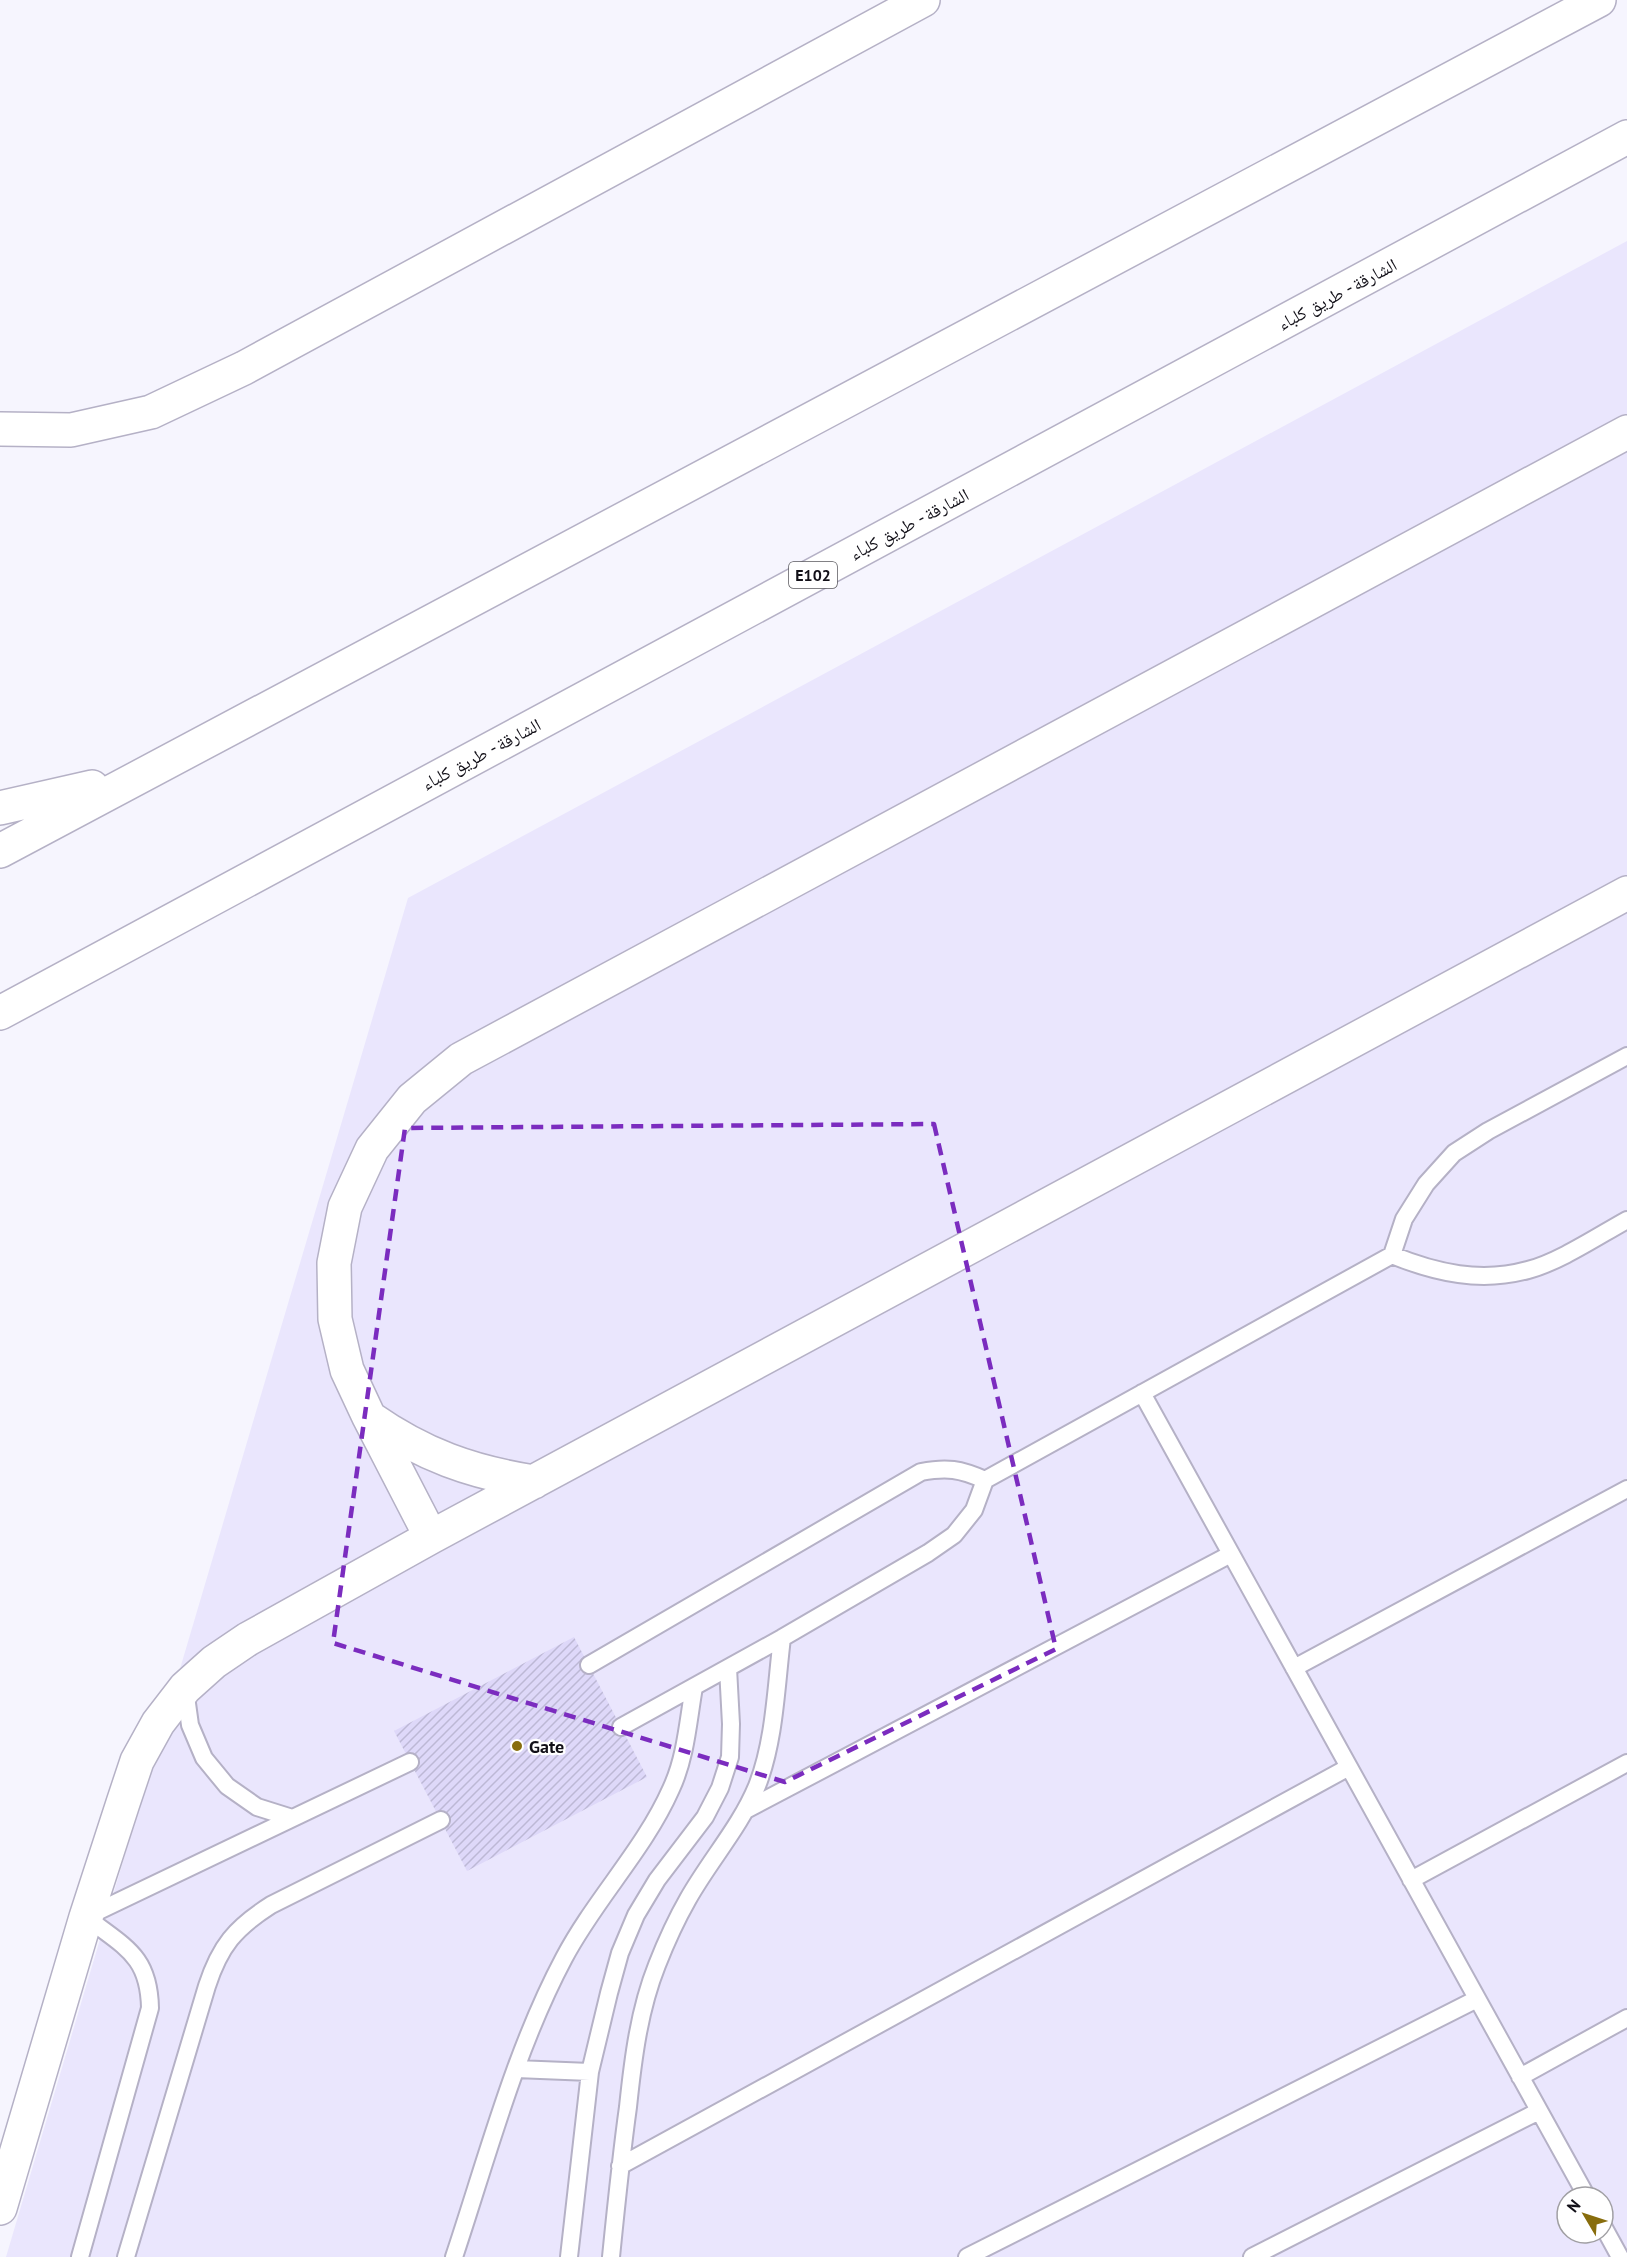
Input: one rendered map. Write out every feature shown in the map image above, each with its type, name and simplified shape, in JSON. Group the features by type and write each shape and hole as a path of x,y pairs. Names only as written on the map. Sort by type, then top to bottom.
{"main road":[{"path":"0,429 71,430 151,412 255,362 923,0"},
{"path":"0,851 1599,0"},
{"name":"الشارقة - طريق كلباء","path":"0,1013 1627,137"},
{"path":"431,1537 347,1370 335,1319 334,1263 345,1207 372,1149 412,1099 461,1059 1627,432"},
{"path":"0,808 140,775"},
{"path":"0,2208 86,1917 137,1761 158,1723 185,1688 214,1662 248,1639 431,1537 1627,893"},
{"path":"0,1034 77,971"},
{"path":"369,1417 398,1437 447,1461 499,1477 534,1482"}],"lane":[{"path":"621,1726 782,1638 928,1553 954,1535 974,1510 985,1480 1392,1255 1404,1219 1420,1192 1454,1154 1488,1131 1627,1056"},
{"path":"1392,1255 1425,1269 1459,1276 1494,1276 1529,1270 1627,1220"},
{"path":"1142,1394 1580,2185"},
{"path":"589,1665 921,1472 943,1468 965,1471 985,1480"},
{"path":"1294,1668 1627,1489"},
{"path":"746,1810 1231,1554"},
{"path":"611,2257 620,2166 636,2047 644,2007 656,1967 688,1898 746,1810 757,1784 766,1758 782,1638"},
{"path":"569,2257 590,2072 620,1953 636,1916 657,1880 705,1817 720,1788 730,1757 728,1668"},
{"path":"454,2257 516,2069 564,1959 596,1904 655,1820 672,1788 683,1752 694,1687"},
{"path":"185,1688 190,1725 204,1758 212,1768 227,1786 258,1807 292,1818"},
{"path":"80,2257 150,2008 149,1987 142,1965 86,1917 410,1762"},
{"path":"1411,1880 1627,1763"},
{"path":"620,2166 1349,1767"},
{"path":"126,2257 215,1961 229,1938 248,1920 271,1905 441,1820"},
{"path":"967,2257 1477,1999"},
{"path":"1520,2076 1627,2018"},
{"path":"516,2069 590,2072"},
{"path":"1252,2257 1539,2111"}],"highlighted area":[{"path":"934,1124 1056,1649 785,1782 333,1643 405,1128"}],"shaded area":[{"path":"1627,241 1627,2257 6,2257 408,898"}],"building":[{"name":"Gate","path":"574,1637 647,1777 467,1871 394,1731"}],"place":[{"name":"Gate","path":"517,1746"}]}
